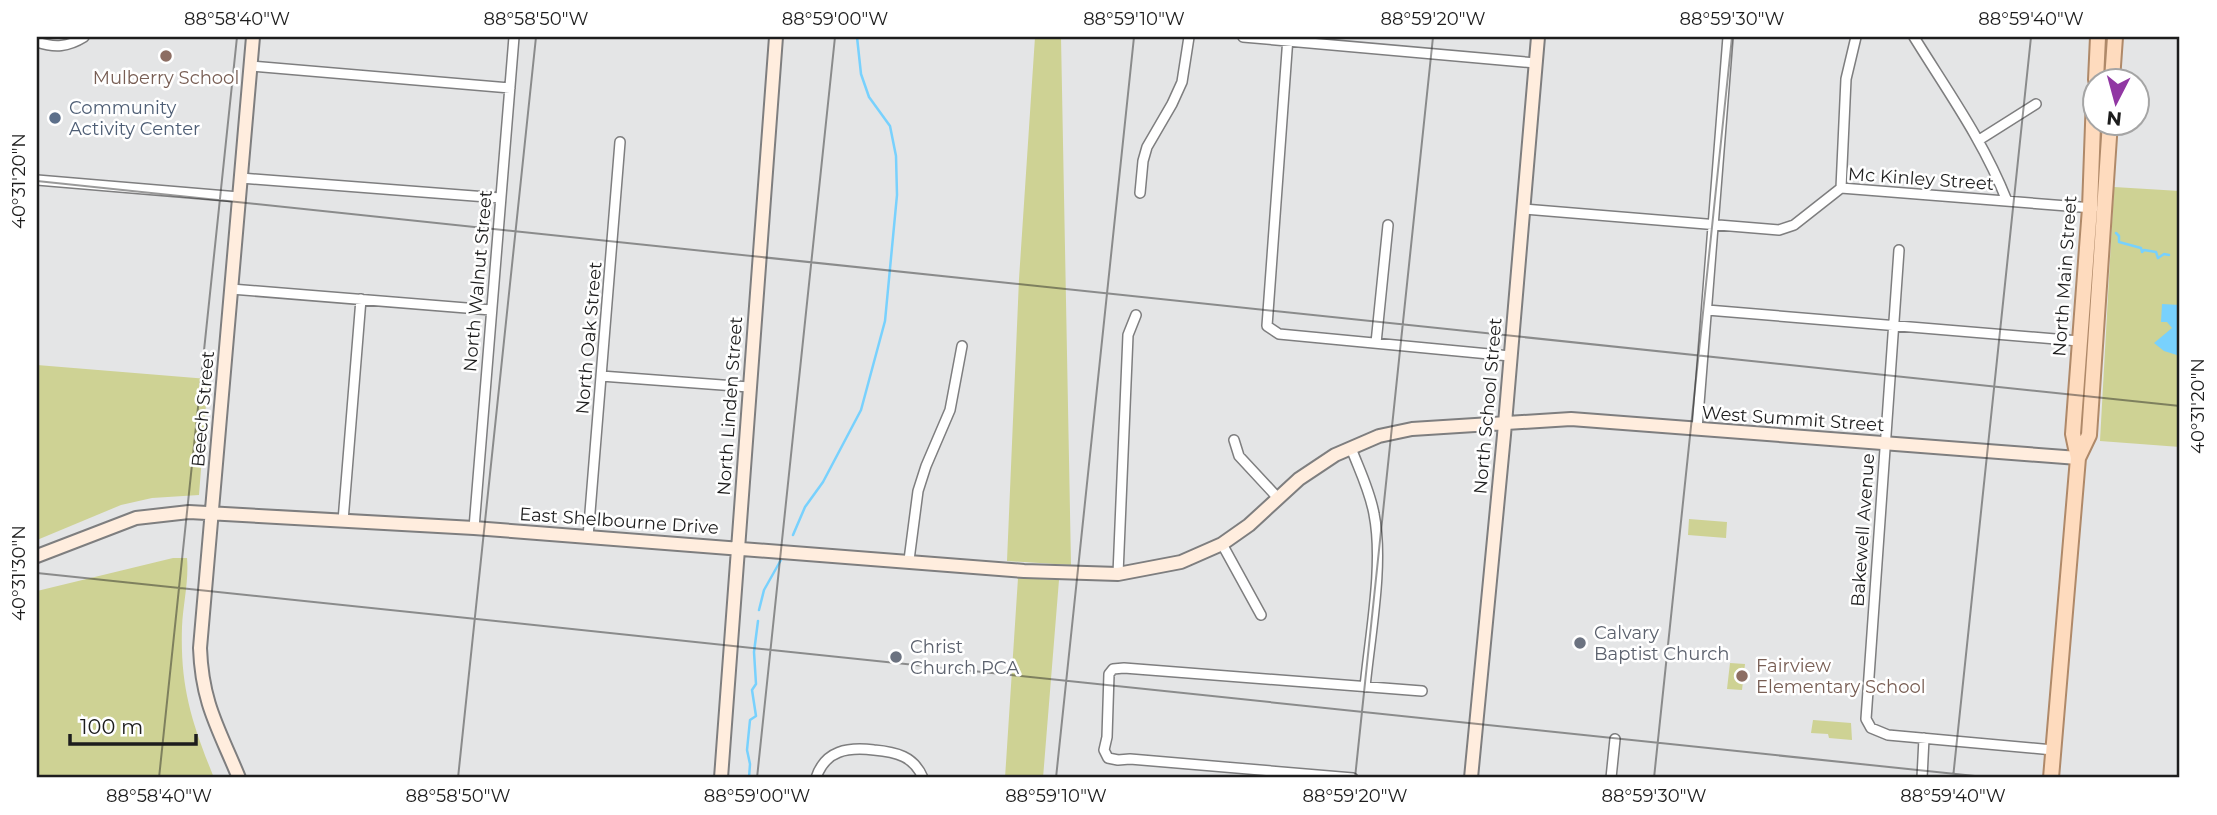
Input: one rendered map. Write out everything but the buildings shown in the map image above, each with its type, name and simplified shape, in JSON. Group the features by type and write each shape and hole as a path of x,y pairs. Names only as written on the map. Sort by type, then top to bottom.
{"main road":[{"path":"2097,66 2098,37"},
{"path":"2113,66 2115,37"},
{"name":"North Main Street","path":"2051,778 2078,458 2073,433 2079,341 2094,208 2095,136"},
{"name":"North Main Street","path":"2078,458 2089,435 2109,136"}],"street":[{"path":"37,42 56,46 75,43 84,37"},
{"name":"Beech Street","path":"239,778 214,725 200,664 201,616 253,37"},
{"name":"North Walnut Street","path":"474,528 514,37"},
{"name":"North Linden Street","path":"721,778 776,37"},
{"path":"1140,193 1147,147 1182,82 1189,37"},
{"path":"1243,37 1536,63"},
{"name":"North School Street","path":"1471,778 1538,37"},
{"path":"1697,429 1728,37"},
{"path":"1841,188 1846,79 1856,37"},
{"path":"1914,37 1979,140 1994,167 2007,201"},
{"path":"1288,39 1266,319 1269,329 1279,334 1510,356"},
{"path":"251,66 510,88"},
{"path":"1979,140 2036,104"},
{"name":"North Oak Street","path":"588,537 620,142"},
{"path":"241,178 500,198"},
{"path":"37,180 239,197"},
{"name":"Mc Kinley Street","path":"1523,209 1779,230 1794,225 1841,188 2094,208"},
{"path":"1376,343 1388,225"},
{"name":"Bakewell Avenue","path":"1899,250 1866,716 1871,728 1882,734 1924,738"},
{"path":"231,289 491,310"},
{"path":"343,521 361,299"},
{"path":"1707,310 2079,341"},
{"path":"1118,574 1128,335 1136,314"},
{"path":"909,560 918,491 950,410 962,346"},
{"path":"601,376 749,387"},
{"name":"West Summit Street","path":"1278,498 1311,471 1351,448 1379,436 1412,429 1571,419 2078,458"},
{"path":"1234,440 1239,456 1278,498"},
{"path":"1351,448 1371,502 1377,537 1377,565 1365,687"},
{"name":"East Shelbourne Drive","path":"37,556 136,518 167,512 474,528 1024,571 1118,574 1181,562 1222,544 1249,525 1278,498"},
{"path":"1222,544 1261,615"},
{"path":"1353,778 1130,759 1118,761 1108,758 1104,750 1107,737 1109,674 1113,669 1124,668 1422,691"},
{"path":"1922,778 1924,738 2053,750"},
{"path":"1611,778 1615,739"},
{"path":"816,778 821,767 834,753 852,748 891,751 907,757 916,765 923,778"}],"green space":[{"path":"1035,37 1061,37 1071,565 1007,561 1019,279"},
{"path":"2114,187 2180,191 2180,447 2100,441"},
{"path":"37,365 208,379 199,495 152,498 121,505 37,540"},
{"path":"1689,519 1727,522 1726,538 1688,535"},
{"path":"173,558 187,558 182,627 185,687 199,740 214,778 37,778 37,591"},
{"path":"1018,578 1059,580 1043,778 1005,778"},
{"path":"1730,663 1745,664 1742,690 1727,689"},
{"path":"1813,720 1851,723 1852,740 1811,733"}],"water":[{"path":"2162,304 2180,305 2180,356 2164,351 2154,343 2172,328 2167,322 2161,322"}],"waterway":[{"path":"793,535 805,507 823,482 861,410 885,321 897,195 896,156 890,126 869,97 861,74 857,37"},
{"path":"2116,233 2119,242 2141,248 2142,252 2156,252 2158,258 2164,254 2169,255"},
{"path":"759,610 764,590 782,558"},
{"path":"749,778 747,750 750,720 756,716 752,690 756,684 754,652 758,621"}],"place":[{"name":"Mulberry School","path":"166,56"},
{"name":"Community Activity Center","path":"55,118"},
{"name":"Calvary Baptist Church","path":"1580,643"},
{"name":"Christ Church PCA","path":"896,657"},
{"name":"Fairview Elementary School","path":"1742,676"}]}
